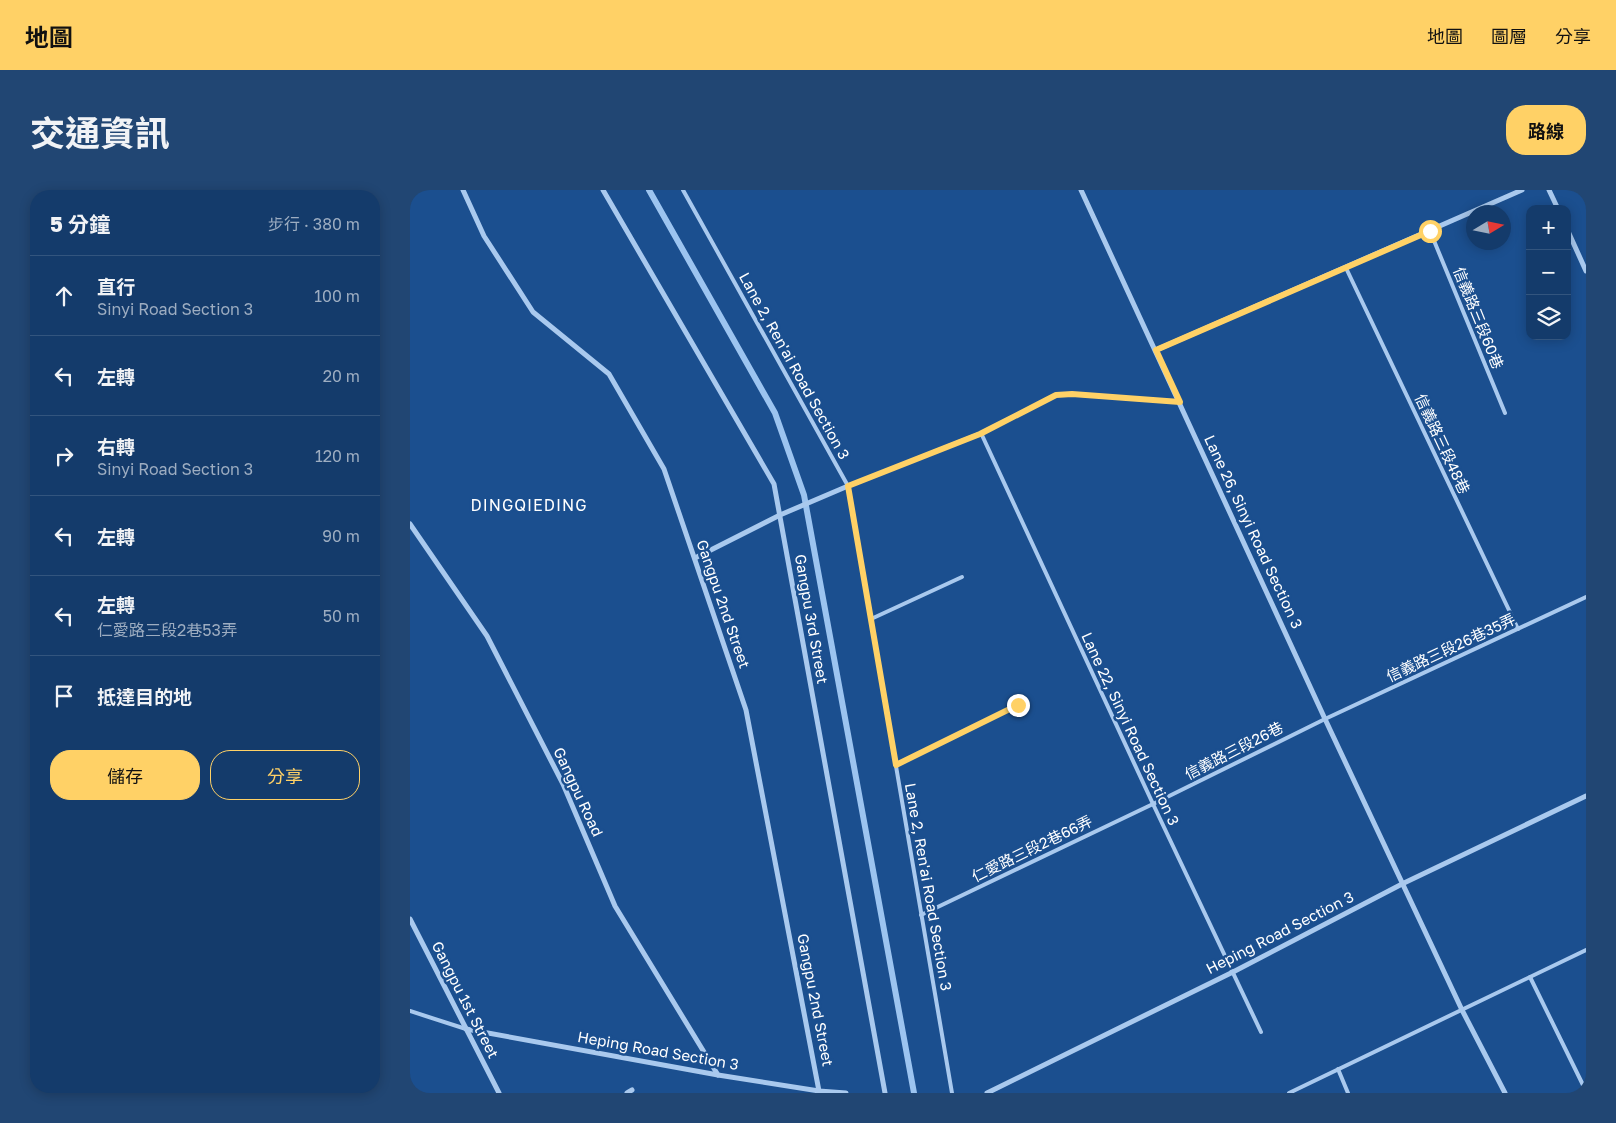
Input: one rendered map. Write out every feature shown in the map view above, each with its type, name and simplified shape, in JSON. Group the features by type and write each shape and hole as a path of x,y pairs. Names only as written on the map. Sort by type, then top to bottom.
{"street":[{"name":"Gangpu 2nd Street","path":"463,190 484,236 533,312 609,374 664,470 746,710 820,1091"},
{"name":"Gangpu 3rd Street","path":"603,190 774,484 885,1093"},
{"name":"Lane 26, Sinyi Road Section 3","path":"1081,190 1325,719 1462,1010 1505,1093"},
{"path":"1156,350 1522,190"},
{"path":"1549,190 1556,205"},
{"path":"1571,238 1586,271"},
{"path":"695,558 780,515 848,486"},
{"name":"Gangpu Road","path":"410,524 487,636 562,784 615,906 718,1075"},
{"name":"Heping Road Section 3","path":"987,1093 1233,972 1404,884 1586,796"},
{"name":"Gangpu 1st Street","path":"410,919 499,1093"},
{"name":"Heping Road Section 3","path":"466,1029 718,1075 820,1091 846,1093"}],"lane":[{"name":"Lane 2, Ren'ai Road Section 3","path":"683,190 848,486 952,1093"},
{"name":"信義路三段60巷","path":"1430,231 1505,413"},
{"name":"信義路三段48巷","path":"1346,268 1518,629"},
{"path":"848,486 980,434 1056,395 1072,394 1180,402"},
{"name":"Lane 22, Sinyi Road Section 3","path":"980,434 1261,1032"},
{"path":"871,619 962,577"},
{"name":"信義路三段26巷35弄","path":"1325,719 1586,597"},
{"path":"896,765 1018,705"},
{"name":"信義路三段26巷","path":"1153,804 1325,719"},
{"name":"仁愛路三段2巷66弄","path":"922,915 1153,804"},
{"path":"1289,1093 1586,950"},
{"path":"1530,977 1583,1085"},
{"path":"410,1011 466,1029"},
{"path":"1338,1069 1348,1093"}],"waterway":[{"path":"649,190 775,413 804,495 914,1093"}],"district":[{"name":"DINGQIEDING","path":"529,505"}],"route":[{"path":"1018,705 896,765 848,486 980,434 1056,395 1072,394 1180,402 1156,350 1430,231"}]}
